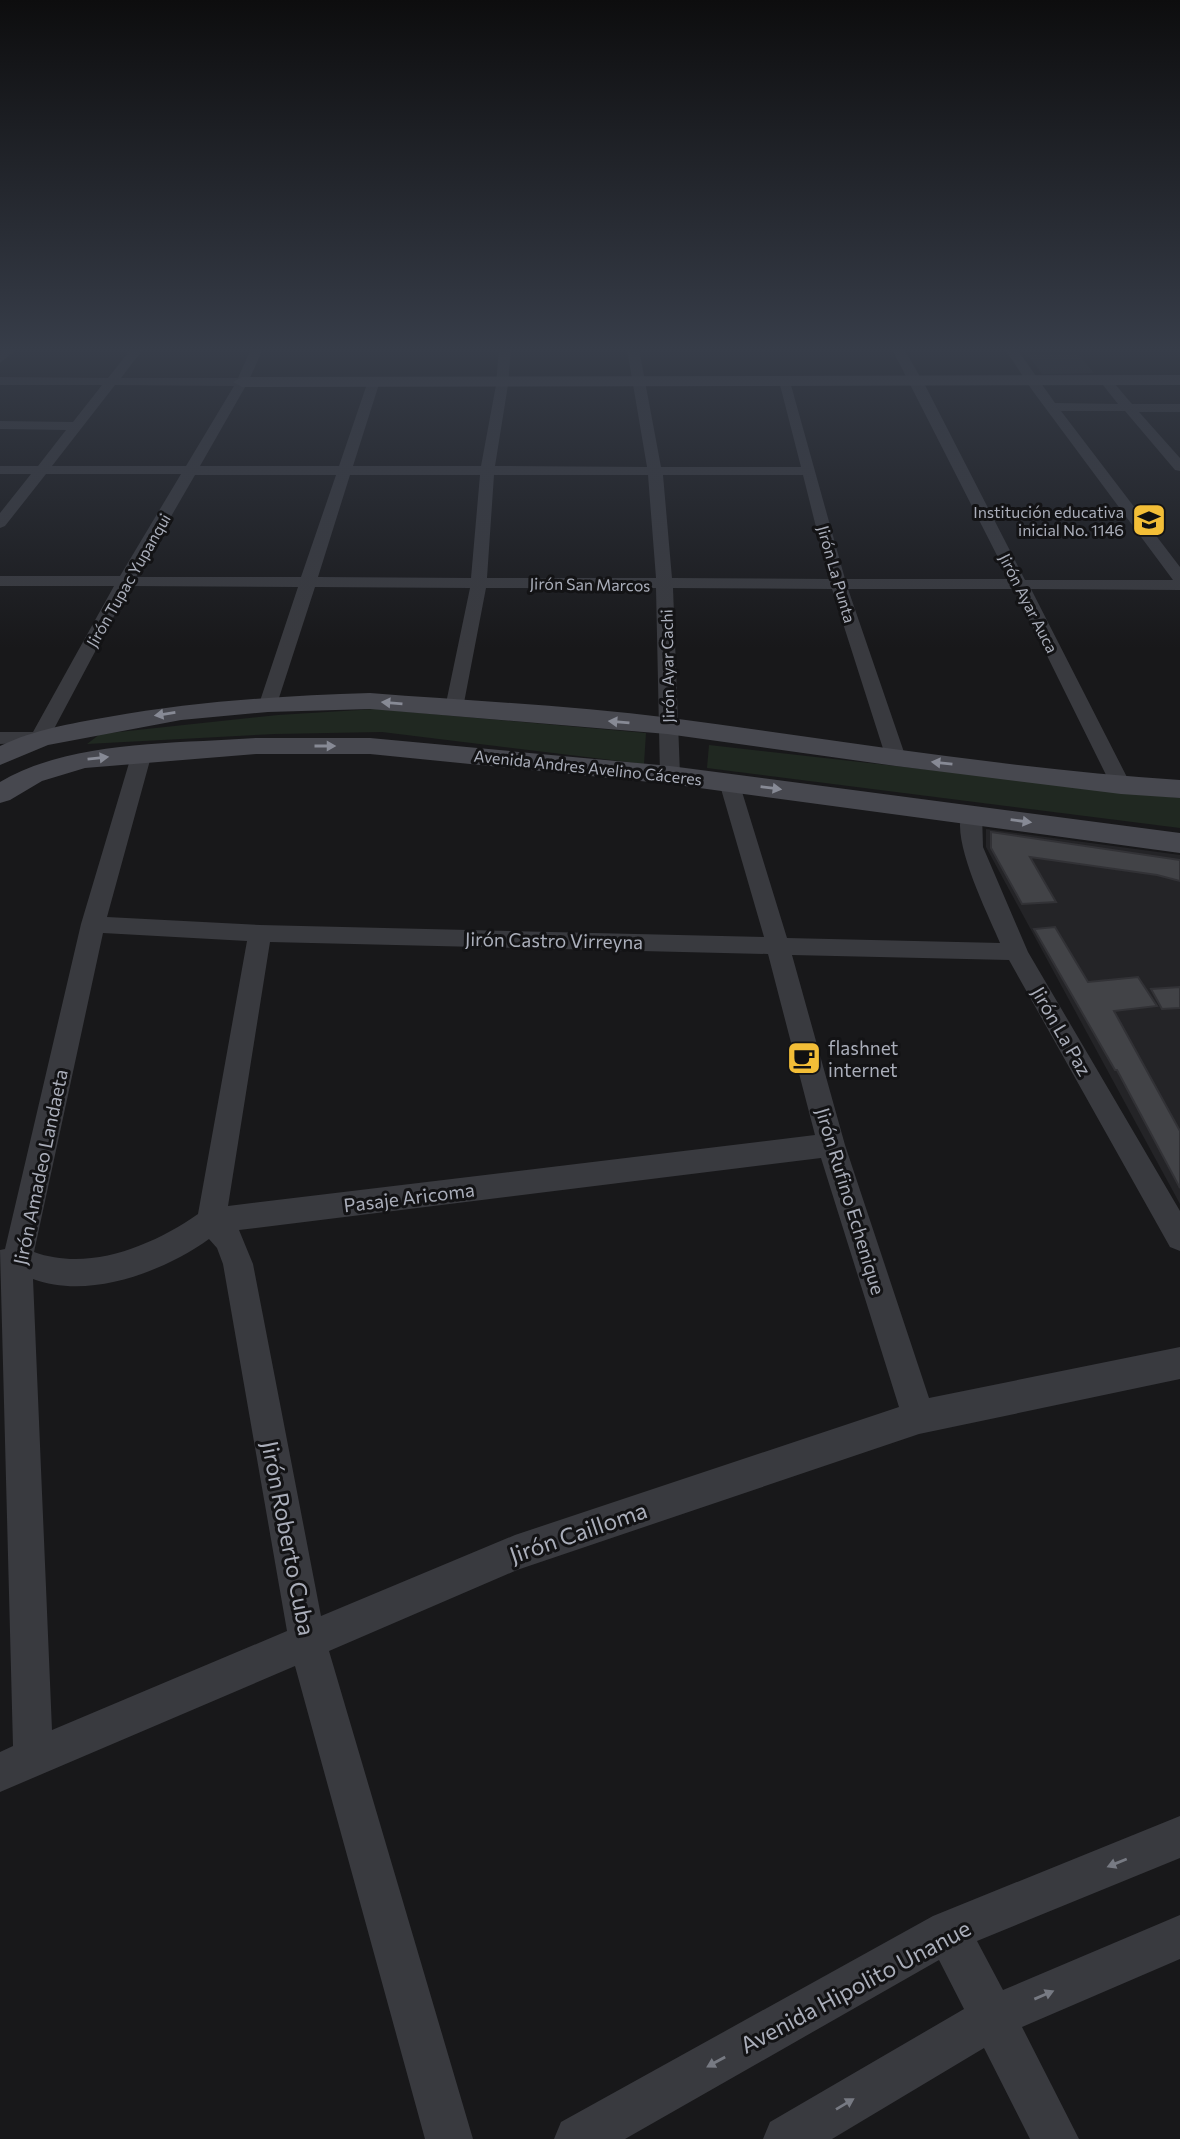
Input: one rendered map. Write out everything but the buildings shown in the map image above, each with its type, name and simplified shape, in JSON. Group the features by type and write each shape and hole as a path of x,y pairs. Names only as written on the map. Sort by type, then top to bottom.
{"main road":[{"path":"0,747 181,712 268,704 370,701 667,726 895,758 1121,785 1180,789"},
{"path":"0,757 40,738"},
{"path":"0,766 32,775 40,738"},
{"name":"Avenida Andres Avelino Cáceres","path":"0,794 32,775 83,760 142,753 256,746 370,746 729,782 1180,843"}],"street":[{"path":"1,521 57,449"},
{"name":"Jirón Tupac Yupanqui","path":"40,738 124,583 204,449"},
{"path":"268,704 351,449"},
{"path":"454,708 479,582 491,449"},
{"name":"Jirón Ayar Cachi","path":"650,449 655,470 666,585 670,775"},
{"name":"Jirón La Punta","path":"804,449 839,586 895,758"},
{"name":"Jirón Ayar Auca","path":"951,449 1121,785"},
{"path":"1082,449 1180,578"},
{"path":"1164,449 1180,467"},
{"path":"0,470 810,471"},
{"path":"1161,551 1180,551"},
{"name":"Jirón San Marcos","path":"0,581 839,586 1180,585"},
{"path":"0,738 40,738"},
{"name":"Jirón Amadeo Landaeta","path":"33,1758 8,1262 93,924 142,753"},
{"name":"Jirón Rufino Echenique","path":"729,782 778,946 831,1144 919,1417"},
{"name":"Jirón La Paz","path":"971,814 972,847 1016,952 1180,1238"},
{"name":"Jirón Castro Virreyna","path":"93,924 260,933 1016,952"},
{"path":"211,1221 260,933"},
{"name":"Pasaje Aricoma","path":"8,1262 57,1272 97,1271 159,1254 190,1238 211,1221 831,1144"},
{"name":"Jirón Roberto Cuba","path":"211,1221 229,1241 238,1264 307,1640 449,2139"},
{"name":"Jirón Cailloma","path":"0,1772 515,1553 919,1417 1180,1363"},
{"name":"Avenida Hipolito Unanue","path":"578,2139 948,1931 1180,1838"},
{"path":"948,1931 1055,2139"},
{"path":"787,2139 993,2017 1180,1937"}],"shaded area":[{"path":"376,709 646,733 644,764 382,732 275,734 87,744 100,734 278,715"},
{"path":"709,745 1180,798 1180,828 707,768"},
{"path":"986,829 1180,855 1180,1204 986,847"}],"place":[{"name":"Institución educativa inicial No. 1146","path":"1149,520"},
{"name":"flashnet internet","path":"804,1058"}]}
